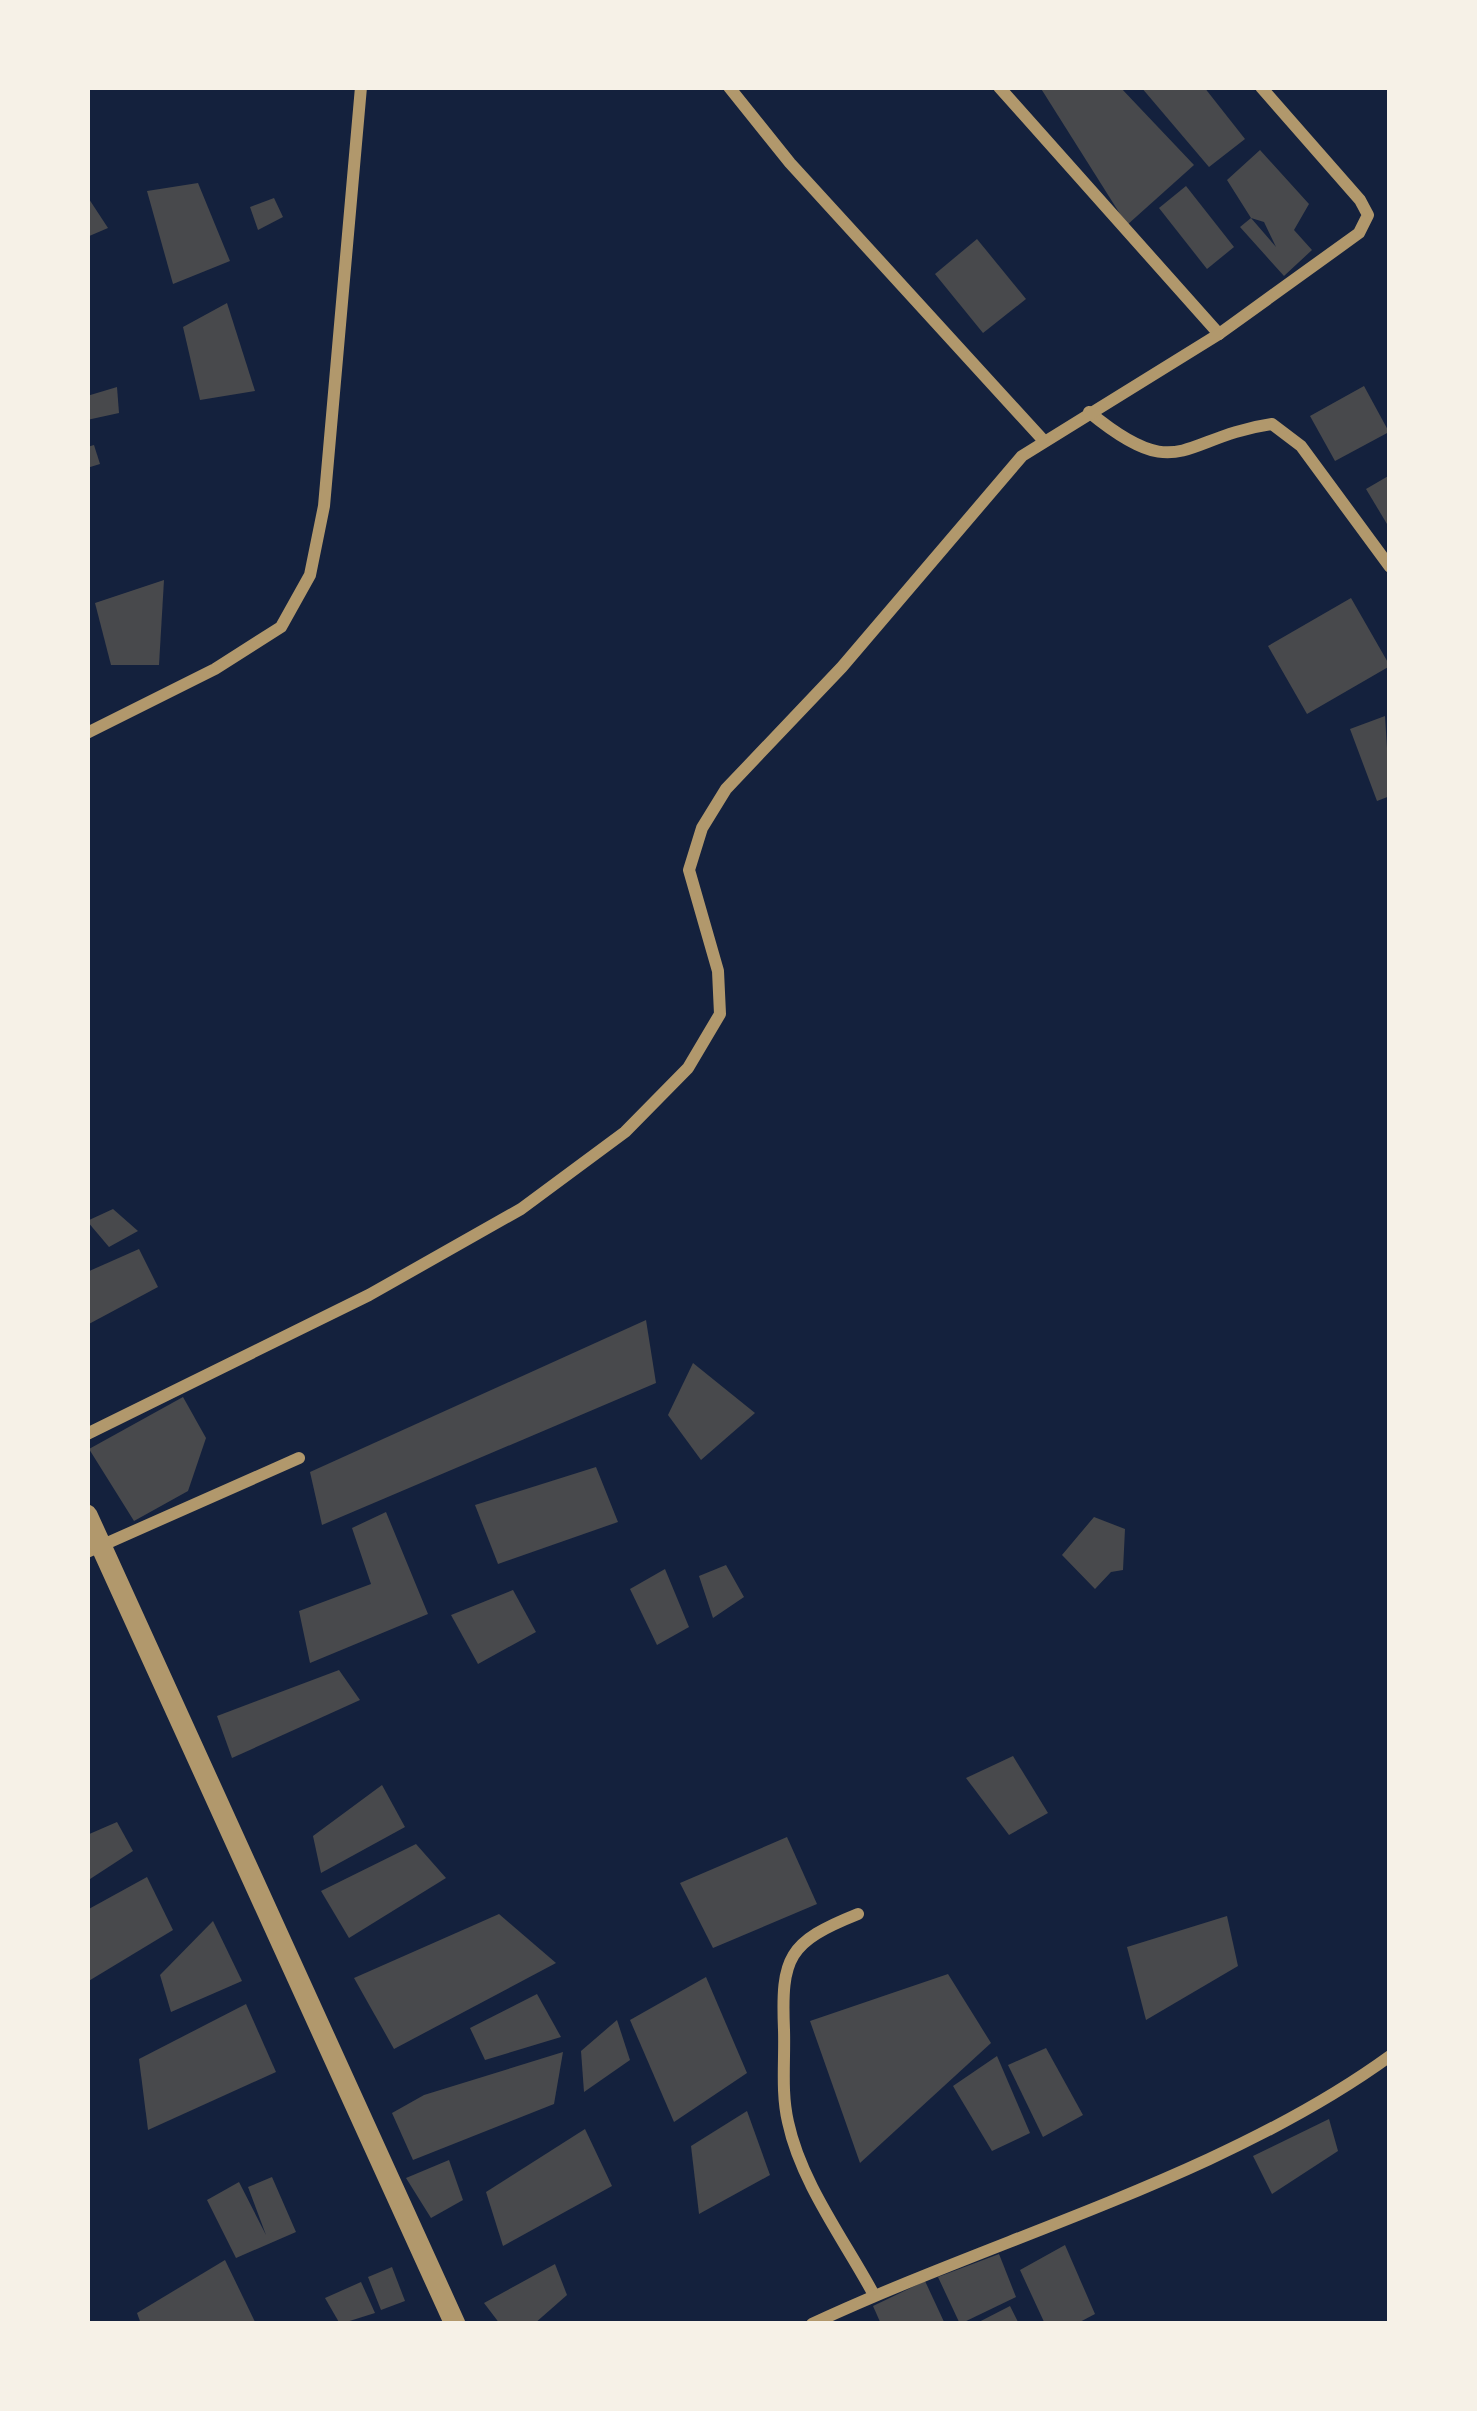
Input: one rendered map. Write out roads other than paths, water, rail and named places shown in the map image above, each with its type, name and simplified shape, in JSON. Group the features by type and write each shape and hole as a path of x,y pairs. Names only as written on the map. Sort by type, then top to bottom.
{"street":[{"path":"87,733 215,670 281,626 310,575 324,506 361,87"},
{"path":"729,87 790,164 1044,441"},
{"path":"999,87 1219,334"},
{"path":"87,1434 369,1295 521,1209 625,1132 688,1068 720,1014 718,971 689,870 702,828 726,789 842,668 994,487 1044,441 1219,334 1359,232 1368,215 1261,87"},
{"path":"1089,412 1144,449 1178,454 1241,429 1271,424 1301,446 1390,567"},
{"path":"94,1550 299,1458"},
{"path":"87,1514 94,1550 455,2324"},
{"path":"858,1914 816,1930 790,1958 780,1986 784,2091 788,2124 809,2176 874,2295"},
{"path":"812,2324 1250,2140 1331,2099 1390,2056"}]}
